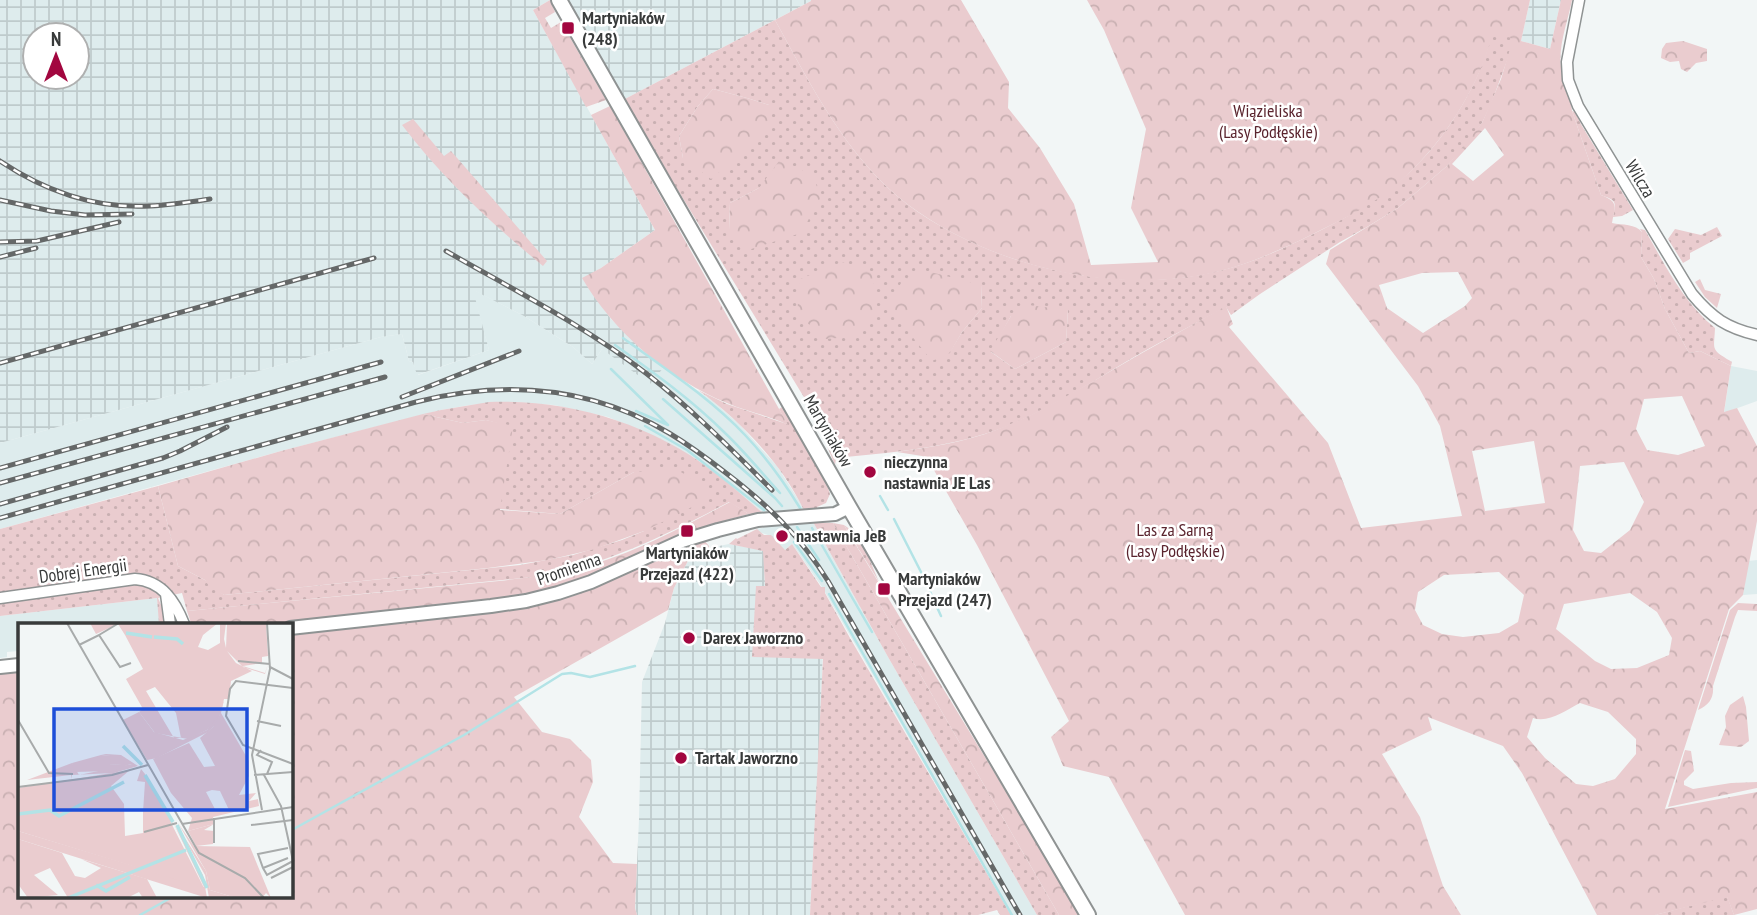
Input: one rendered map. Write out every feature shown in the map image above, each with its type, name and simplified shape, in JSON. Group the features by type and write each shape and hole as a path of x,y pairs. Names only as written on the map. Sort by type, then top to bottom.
{"main road":[{"name":"Martyniaków","path":"559,0 849,507 1088,915"}],"street":[{"name":"Wilcza","path":"1579,0 1567,62 1568,80 1576,103 1692,294 1722,323 1757,335"},
{"name":"Promienna","path":"292,628 526,601 591,582 682,541 718,530 758,520 835,514 849,507"},
{"name":"Dobrej Energii","path":"0,598 135,579 156,584 166,593"},
{"path":"166,593 170,623"},
{"path":"166,593 176,604 183,623"},
{"path":"0,667 18,665"}],"shaded area":[{"path":"0,0 550,0 533,10 655,230 583,279 611,319 664,367 650,384 602,349 592,364 573,347 524,316 473,290 489,350 417,375 413,362 409,361 402,334 381,337 0,443"},
{"path":"568,0 811,0 811,1 623,100"},
{"path":"1530,0 1561,0 1550,49 1521,41"},
{"path":"472,289 524,316 573,347 592,364 602,349 657,374 664,367 713,401 739,424 777,466 805,510 763,513 696,459 649,434 608,417 554,405 511,402 441,410 0,529 0,443 381,337 402,334 409,361 413,362 418,375 489,350"},
{"path":"1731,366 1757,371 1757,401 1724,413"},
{"path":"813,522 1037,915 1011,915 822,587 792,544 785,550 757,529"},
{"path":"729,544 789,555 809,586 825,587 810,915 637,915 635,908 642,682 665,623 674,588 691,555 707,557 719,546"},
{"path":"1757,560 1757,594 1743,595 1748,561"},
{"path":"157,598 160,623 18,623 18,651 7,652 7,657 0,658 0,616"}],"green space":[{"path":"550,0 555,12 545,18 551,28 561,22 606,100 586,107 533,10"},
{"name":"Las za Sarną (Lasy Podłęskie)","path":"961,0 1009,82 1008,108 1040,148 1074,204 1091,265 1158,262 1131,208 1146,129 1104,30 1087,0 1530,0 1521,41 1550,49 1561,0 1572,0 1562,42 1561,67 1572,111 1601,195 1611,200 1614,205 1612,223 1633,226 1642,232 1641,257 1689,353 1700,351 1731,366 1724,412 1737,408 1757,446 1757,521 1743,595 1729,609 1665,809 1757,792 1757,909 1734,915 1727,897 1655,915 1597,915 1522,773 1503,746 1428,717 1432,730 1382,754 1420,817 1443,886 1461,915 1185,915 1109,777 1063,766 1051,737 1069,721 977,545 931,465 922,456 897,452 960,441 1015,422 1226,306 1233,324 1229,327 1328,443 1361,528 1462,516 1440,426 1418,386 1326,264 1330,250 1398,208 1447,166 1482,123 1501,79 1513,39 1493,31 1476,79 1446,131 1406,176 1372,203 1265,256 1220,271 1181,278 1098,278 1016,260 977,245 940,226 886,186 848,143 817,95 775,20 811,1","holes":["1485,128 1504,155 1473,181 1452,164","1458,272 1472,298 1465,306 1423,333 1387,308 1379,285 1422,273","1682,396 1705,446 1678,455 1647,450 1636,429 1644,399","1534,441 1545,503 1485,511 1472,451","1624,462 1644,502 1630,530 1601,553 1584,551 1573,530 1580,466","1499,572 1524,595 1518,622 1499,633 1463,637 1442,634 1423,625 1415,610 1418,592 1444,575","1630,593 1657,612 1672,638 1669,655 1637,668 1611,669 1595,661 1556,629 1564,604","1580,703 1608,712 1636,739 1636,754 1615,779 1593,786 1576,784 1545,758 1527,737 1533,718 1551,718"]},
{"path":"1498,0 1514,39 1482,123 1447,166 1398,208 1340,242 1231,315 1226,307 1033,415 994,431 956,442 836,458 835,465 828,444 817,427 821,429 816,417 623,100 775,20 802,70 848,143 886,186 940,226 977,245 1056,270 1139,280 1180,278 1231,268 1279,250 1361,209 1403,178 1437,142 1467,97 1486,55","holes":["713,89 769,105 683,158 679,136 698,106","759,188 729,230 730,203","981,285 982,308 950,352","1068,310 1066,342 1015,369 991,352 1011,316"]},
{"path":"1683,41 1707,49 1707,61 1696,63 1687,72 1681,69 1679,61 1670,62 1661,58 1666,43"},
{"path":"713,89 769,105 772,129 711,179 683,158 679,136 698,106"},
{"path":"610,106 788,425 706,393 664,368 626,335 582,278 655,230 591,115"},
{"path":"1572,111 1633,210 1622,216 1613,217 1614,202 1601,195"},
{"path":"413,119 444,156 451,151 547,261 543,266 486,217 434,164 402,125"},
{"path":"779,161 812,174 821,197 801,233 745,251 729,230 730,203 759,188"},
{"path":"1717,227 1722,236 1690,253 1690,259 1683,263 1668,239 1675,229 1701,235"},
{"path":"1640,229 1645,230 1693,307 1715,328 1715,349 1732,362 1731,366 1700,351 1689,353 1641,257"},
{"path":"842,262 873,272 875,317 859,336 826,339 797,314 800,279"},
{"path":"919,269 981,285 982,308 962,332 950,353 932,361 888,307 901,283"},
{"path":"1700,279 1705,290 1721,294 1717,308 1695,282"},
{"path":"1028,305 1068,310 1066,342 1015,369 990,351 1011,316"},
{"path":"698,390 727,404 787,424 779,409 785,405 829,483 827,485 830,494 826,503 817,509 804,510 787,480 756,441 722,408"},
{"path":"489,402 519,402 607,417 635,427 688,454 763,513 749,514 729,502 662,536 616,555 543,576 187,611 182,593 158,598 165,623 159,623 157,598 0,616 0,529 158,486 178,566 205,580 224,595 520,565 573,555 644,531 634,472 560,514 500,509 497,423 486,420 463,423 423,414"},
{"path":"423,414 463,423 486,420 513,426 500,510 560,514 634,472 676,469 715,493 644,531 595,549 548,560 224,595 209,586 205,580 178,566 158,486"},
{"path":"730,502 749,514 716,523 597,573 518,597 289,623 191,623 187,611 560,573 611,559"},
{"path":"813,522 833,523 1059,915 1037,915"},
{"path":"833,523 844,525 1081,915 1059,915"},
{"path":"844,525 861,543 879,582"},
{"path":"757,529 764,535 771,535 785,550 792,544 821,587 825,587 825,593 850,638 1011,915 1000,915 997,910 978,915 810,915 823,659 752,657 756,586 765,586 763,551 729,544"},
{"path":"704,540 709,546 706,557 691,555 683,548"},
{"path":"683,548 691,555 674,588 668,610 514,697 542,732 570,739 591,760 593,782 579,817 613,863 637,864 637,915 0,915 0,674 18,671 18,898 292,898 292,635 483,614 573,596"},
{"path":"1738,603 1757,604 1757,611 1738,610 1713,686 1712,698 1698,710 1730,610"},
{"path":"1743,696 1749,741 1741,747 1719,745 1730,705"},
{"path":"1685,750 1691,751 1694,771 1684,781 1684,785 1693,789 1757,782 1757,788 1668,807"},
{"path":"1727,896 1734,915 1655,915"}],"waterway":[{"path":"623,338 731,421 753,443 800,508"},
{"path":"615,345 712,421 780,493"},
{"path":"611,369 668,425 636,411"},
{"path":"663,399 782,506"},
{"path":"645,426 687,450 764,510"},
{"path":"880,496 888,510"},
{"path":"894,519 941,616"},
{"path":"797,527 819,560"},
{"path":"812,528 872,632"},
{"path":"794,542 822,581"},
{"path":"829,594 1012,915"},
{"path":"292,830 464,735 562,674 590,677 635,666"},
{"path":"140,915 170,898"}],"railway":[{"path":"0,161 53,189 91,201 150,206 210,199"},
{"path":"0,200 85,215 132,214"},
{"path":"0,242 37,241 119,222"},
{"path":"0,257 36,248"},
{"path":"446,251 549,309 647,374 680,401 772,490"},
{"path":"0,363 374,258"},
{"path":"402,397 519,351"},
{"path":"0,468 381,362"},
{"path":"0,483 385,377"},
{"path":"0,518 449,395 513,390 546,392 608,405 639,417 669,433 741,485 769,509 806,550 828,581 1020,915"},
{"path":"0,504 163,458 227,427"}],"place":[{"name":"Martyniaków (248)","path":"568,28"},
{"name":"nieczynna nastawnia JE Las","path":"870,472"},
{"name":"Martyniaków Przejazd (422)","path":"687,531"},
{"name":"nastawnia JeB","path":"782,536"},
{"name":"Martyniaków Przejazd (247)","path":"884,589"},
{"name":"Darex Jaworzno","path":"689,638"},
{"name":"Tartak Jaworzno","path":"681,758"}],"park label":[{"name":"Wiązieliska (Lasy Podłęskie)","path":"1268,121"}]}
